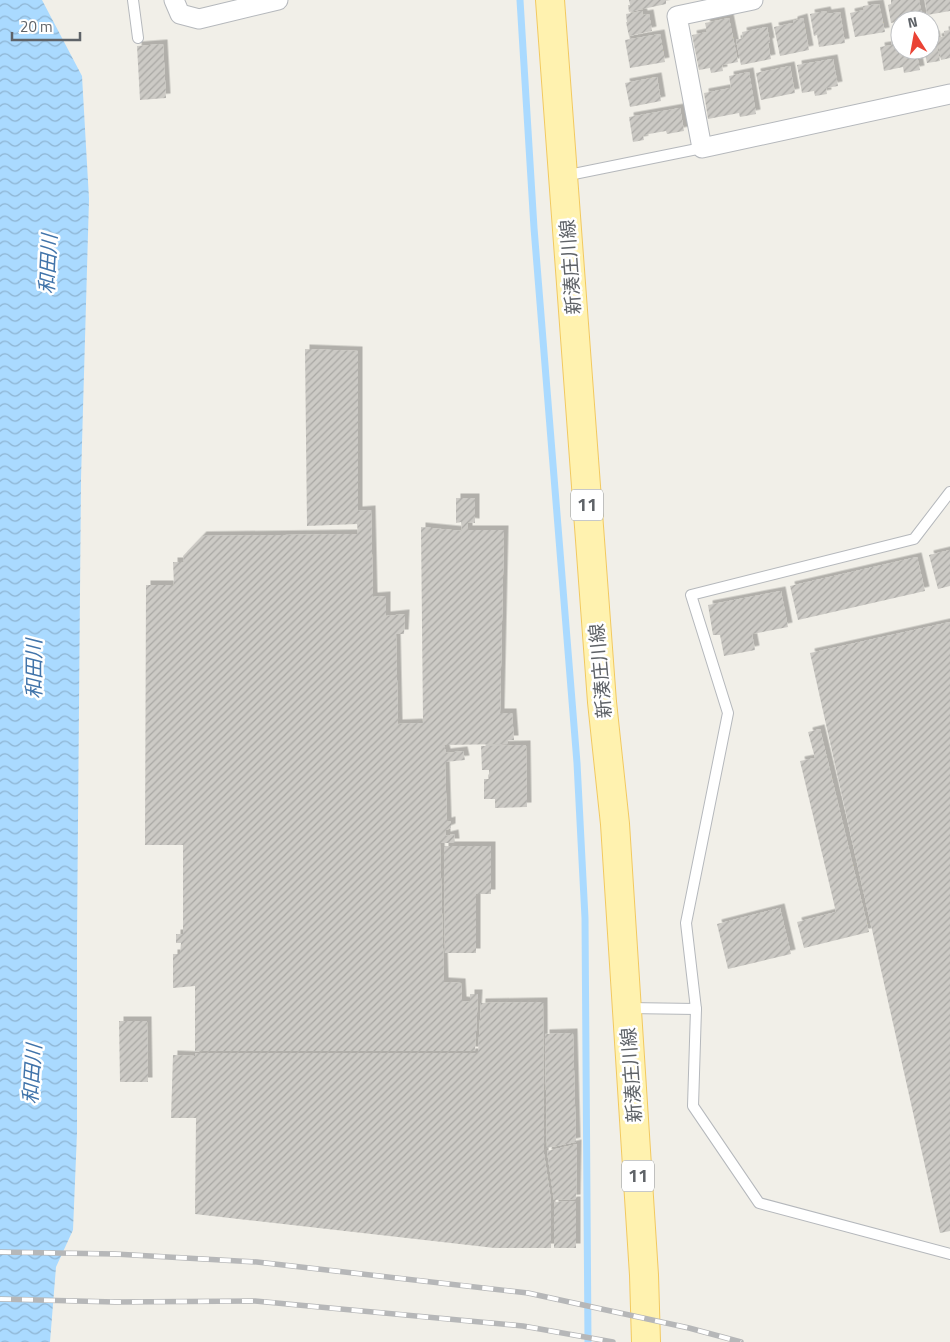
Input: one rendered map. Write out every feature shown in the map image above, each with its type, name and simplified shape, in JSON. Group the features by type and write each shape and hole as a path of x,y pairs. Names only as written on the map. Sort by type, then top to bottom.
{"main road":[{"name":"新湊庄川線","path":"550,0 602,702 615,824 644,1275 646,1342"}],"street":[{"path":"174,0 180,14 199,19 278,0"},
{"path":"753,0 677,16 702,148 950,94"}],"lane":[{"path":"133,0 138,38"},
{"path":"563,176 702,148"},
{"path":"950,492 914,539 691,594 728,712 686,923 696,1010 693,1106 759,1203 950,1254"},
{"path":"627,1008 696,1010"}],"water":[{"name":"和田川","path":"0,0 42,0 82,76 89,199 81,479 77,1133 73,1230 56,1267 50,1342 0,1342"}],"building":[{"path":"629,0 666,0 666,4 629,12"},
{"path":"891,0 919,0 921,10 890,10 890,17 888,5 891,4"},
{"path":"925,0 950,0 950,11 940,13 940,10 926,10"},
{"path":"879,4 885,32 855,37 850,13 864,10 863,6"},
{"path":"642,11 643,15 649,14 652,31 629,36 626,14"},
{"path":"826,11 827,14 840,12 845,43 819,47 817,35 814,36 810,14"},
{"path":"729,18 738,62 722,65 723,71 711,73 710,68 699,70 692,35 707,32 705,23"},
{"path":"803,18 809,50 780,56 774,27 793,23 793,21"},
{"path":"767,27 771,59 741,65 736,40 743,38 742,32"},
{"path":"950,30 950,58 941,60 940,37 945,36 944,31"},
{"path":"660,34 665,62 630,68 625,40"},
{"path":"163,44 166,98 140,100 137,46"},
{"path":"890,45 890,60 918,60 920,70 904,73 903,67 884,71 880,47"},
{"path":"833,59 838,86 826,88 827,94 815,96 814,91 802,93 797,65"},
{"path":"926,60 940,60 940,61 927,63"},
{"path":"790,66 795,93 761,100 756,73"},
{"path":"749,72 756,114 740,117 739,113 708,119 704,93 731,88 729,76"},
{"path":"657,77 661,101 630,107 625,83"},
{"path":"680,108 684,131 667,134 666,131 643,135 644,140 633,142 629,117"},
{"path":"305,349 358,351 358,511 371,510 373,597 386,596 386,616 405,614 404,634 396,634 398,724 423,723 421,527 462,531 461,522 456,523 456,498 475,498 475,523 468,522 468,530 504,530 500,713 512,713 514,740 508,740 508,744 444,745 446,753 463,751 465,760 445,762 447,822 451,821 451,828 446,830 446,836 454,834 455,843 440,843 444,982 461,983 462,1001 470,1002 470,994 478,994 475,1051 195,1051 195,986 173,988 173,954 180,954 181,943 176,943 176,934 183,934 183,845 145,845 146,585 174,585 173,562 184,562 183,556 202,536 358,534 357,524 307,526"},
{"path":"950,550 950,586 938,589 929,555"},
{"path":"917,557 925,591 798,620 790,586"},
{"path":"781,591 788,627 752,634 755,650 724,656 720,635 713,635 708,605"},
{"path":"950,622 950,1231 940,1233 810,653"},
{"path":"820,729 869,932 804,948 797,922 836,912 800,761 815,758 808,732"},
{"path":"526,745 527,807 495,808 495,799 484,799 484,779 489,779 489,770 482,770 481,746"},
{"path":"444,846 491,846 491,894 476,894 476,953 445,953"},
{"path":"780,908 791,954 728,969 717,924"},
{"path":"543,1002 544,1154 551,1200 551,1248 495,1248 195,1214 196,1118 171,1118 173,1055 195,1056 195,1053 478,1053 481,1003"},
{"path":"119,1021 147,1021 148,1082 120,1082"},
{"path":"573,1033 576,1142 547,1148 545,1034"},
{"path":"577,1144 576,1199 554,1200 547,1151"},
{"path":"576,1201 576,1248 554,1248 554,1202"}],"waterway":[{"path":"520,0 534,228 577,763 585,918 588,1342"}],"railway":[{"path":"0,1252 115,1254 257,1262 528,1293 689,1328 741,1342"},
{"path":"0,1299 115,1302 255,1301 523,1326 613,1342"}]}
